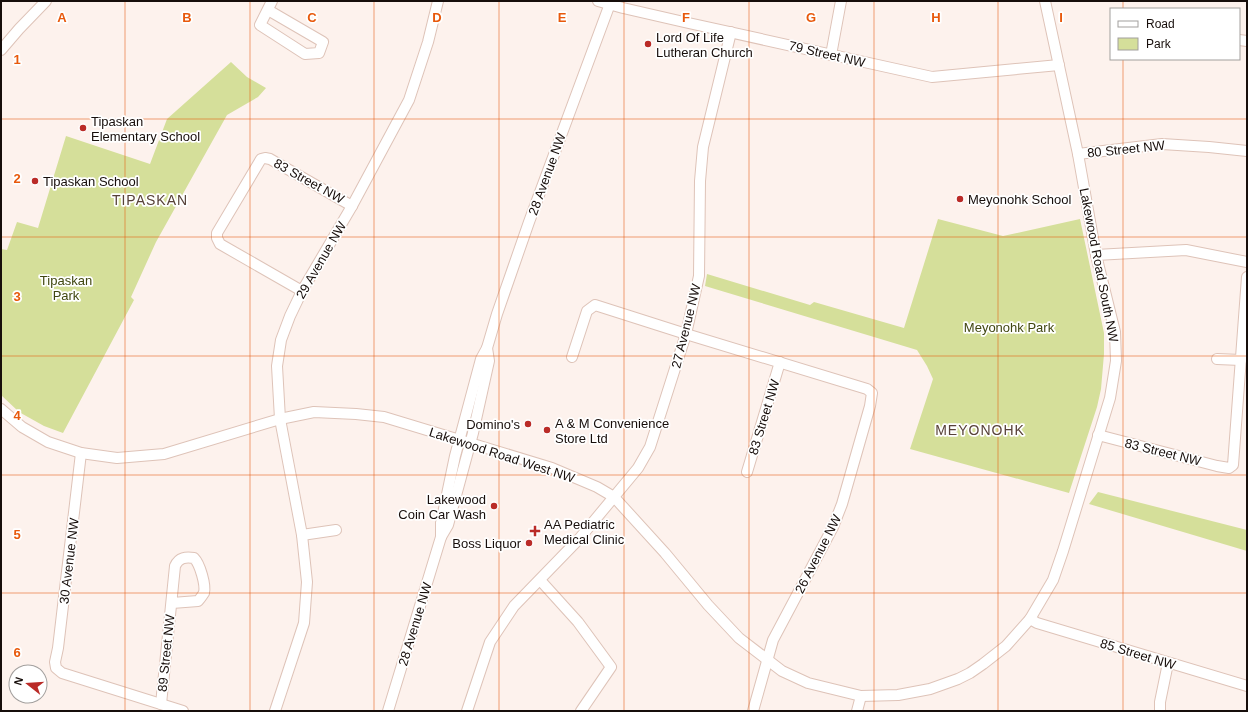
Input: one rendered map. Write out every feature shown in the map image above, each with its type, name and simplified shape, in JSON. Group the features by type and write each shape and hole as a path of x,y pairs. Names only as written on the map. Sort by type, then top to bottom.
{"street":[{"path":"1,50 46,1"},
{"name":"29 Avenue NW","path":"275,711 304,624 307,582 302,535 280,419 278,366 281,340 302,291 352,206 409,100 428,42 438,1"},
{"name":"79 Street NW","path":"598,1 932,77 1059,65"},
{"path":"831,55 841,1"},
{"name":"Lakewood Road South NW","path":"983,664 1006,646 1030,619 1053,580 1110,398 1116,361 1115,332 1096,255 1078,154 1045,1"},
{"name":"28 Avenue NW","path":"441,537 441,523 458,440 481,359 487,348 497,314 529,222 611,3"},
{"path":"270,5 323,42 319,53 305,54 260,25 270,5"},
{"name":"27 Avenue NW","path":"467,711 490,642 514,606 579,540 638,468 650,447 686,334 698,276 700,181 703,147 731,32"},
{"name":"80 Street NW","path":"1078,154 1162,144 1247,151"},
{"name":"83 Street NW","path":"302,291 220,244 216,238 261,159 270,159 352,206"},
{"path":"1096,255 1186,250 1247,262"},
{"path":"1217,360 1241,360 1247,277"},
{"name":"83 Street NW","path":"572,357 587,310 595,305 867,389 872,393"},
{"name":"28 Avenue NW","path":"388,711 441,537 448,526 470,444 488,361 487,348"},
{"name":"83 Street NW","path":"1098,435 1164,453 1229,468 1233,465 1235,459 1241,360"},
{"name":"83 Street NW","path":"747,472 780,362"},
{"name":"26 Avenue NW","path":"753,711 773,640 833,527 842,504 870,406 872,393"},
{"name":"Lakewood Road West NW","path":"2,411 22,427 48,442 81,453 117,458 164,454 280,419 314,412 384,417 552,468 597,487 614,497 665,553 708,605 739,638 782,672 808,683 861,696 898,695 930,689 958,679 983,664"},
{"name":"30 Avenue NW","path":"56,668 55,662 58,648 81,453"},
{"path":"302,535 336,530"},
{"name":"89 Street NW","path":"161,704 176,564 182,558 194,558 200,568 204,591 203,594 198,601 172,603"},
{"path":"540,580 578,622 611,667 581,711"},
{"name":"85 Street NW","path":"1030,619 1037,623 1247,686"},
{"path":"1160,711 1160,702 1168,663"},
{"name":"89 Street NW","path":"56,668 62,673 183,711"},
{"path":"857,711 861,696"}],"green space":[{"name":"Tipaskan Park","path":"231,62 247,77 266,88 258,97 227,115 156,242 131,297 134,300 63,433 44,426 19,412 1,395 1,249 7,250 17,222 38,228 66,136 150,164 167,119"},
{"name":"Meyonohk Park","path":"938,219 1003,236 1080,219 1104,333 1104,354 1101,389 1097,407 1069,493 910,449 933,379 917,350 705,286 707,274 810,305 814,302 904,328"},
{"path":"1098,492 1247,530 1247,551 1089,504"}],"place":[{"name":"Lord Of Life Lutheran Church","path":"648,44"},
{"name":"Tipaskan Elementary School","path":"83,128"},
{"name":"Tipaskan School","path":"35,181"},
{"name":"Meyonohk School","path":"960,199"},
{"name":"Domino's","path":"528,424"},
{"name":"A & M Convenience Store Ltd","path":"547,430"},
{"name":"Lakewood Coin Car Wash","path":"494,506"},
{"name":"AA Pediatric Medical Clinic","path":"535,531"},
{"name":"Boss Liquor","path":"529,543"}],"district":[{"name":"TIPASKAN","path":"150,200"},
{"name":"MEYONOHK","path":"980,430"}]}
